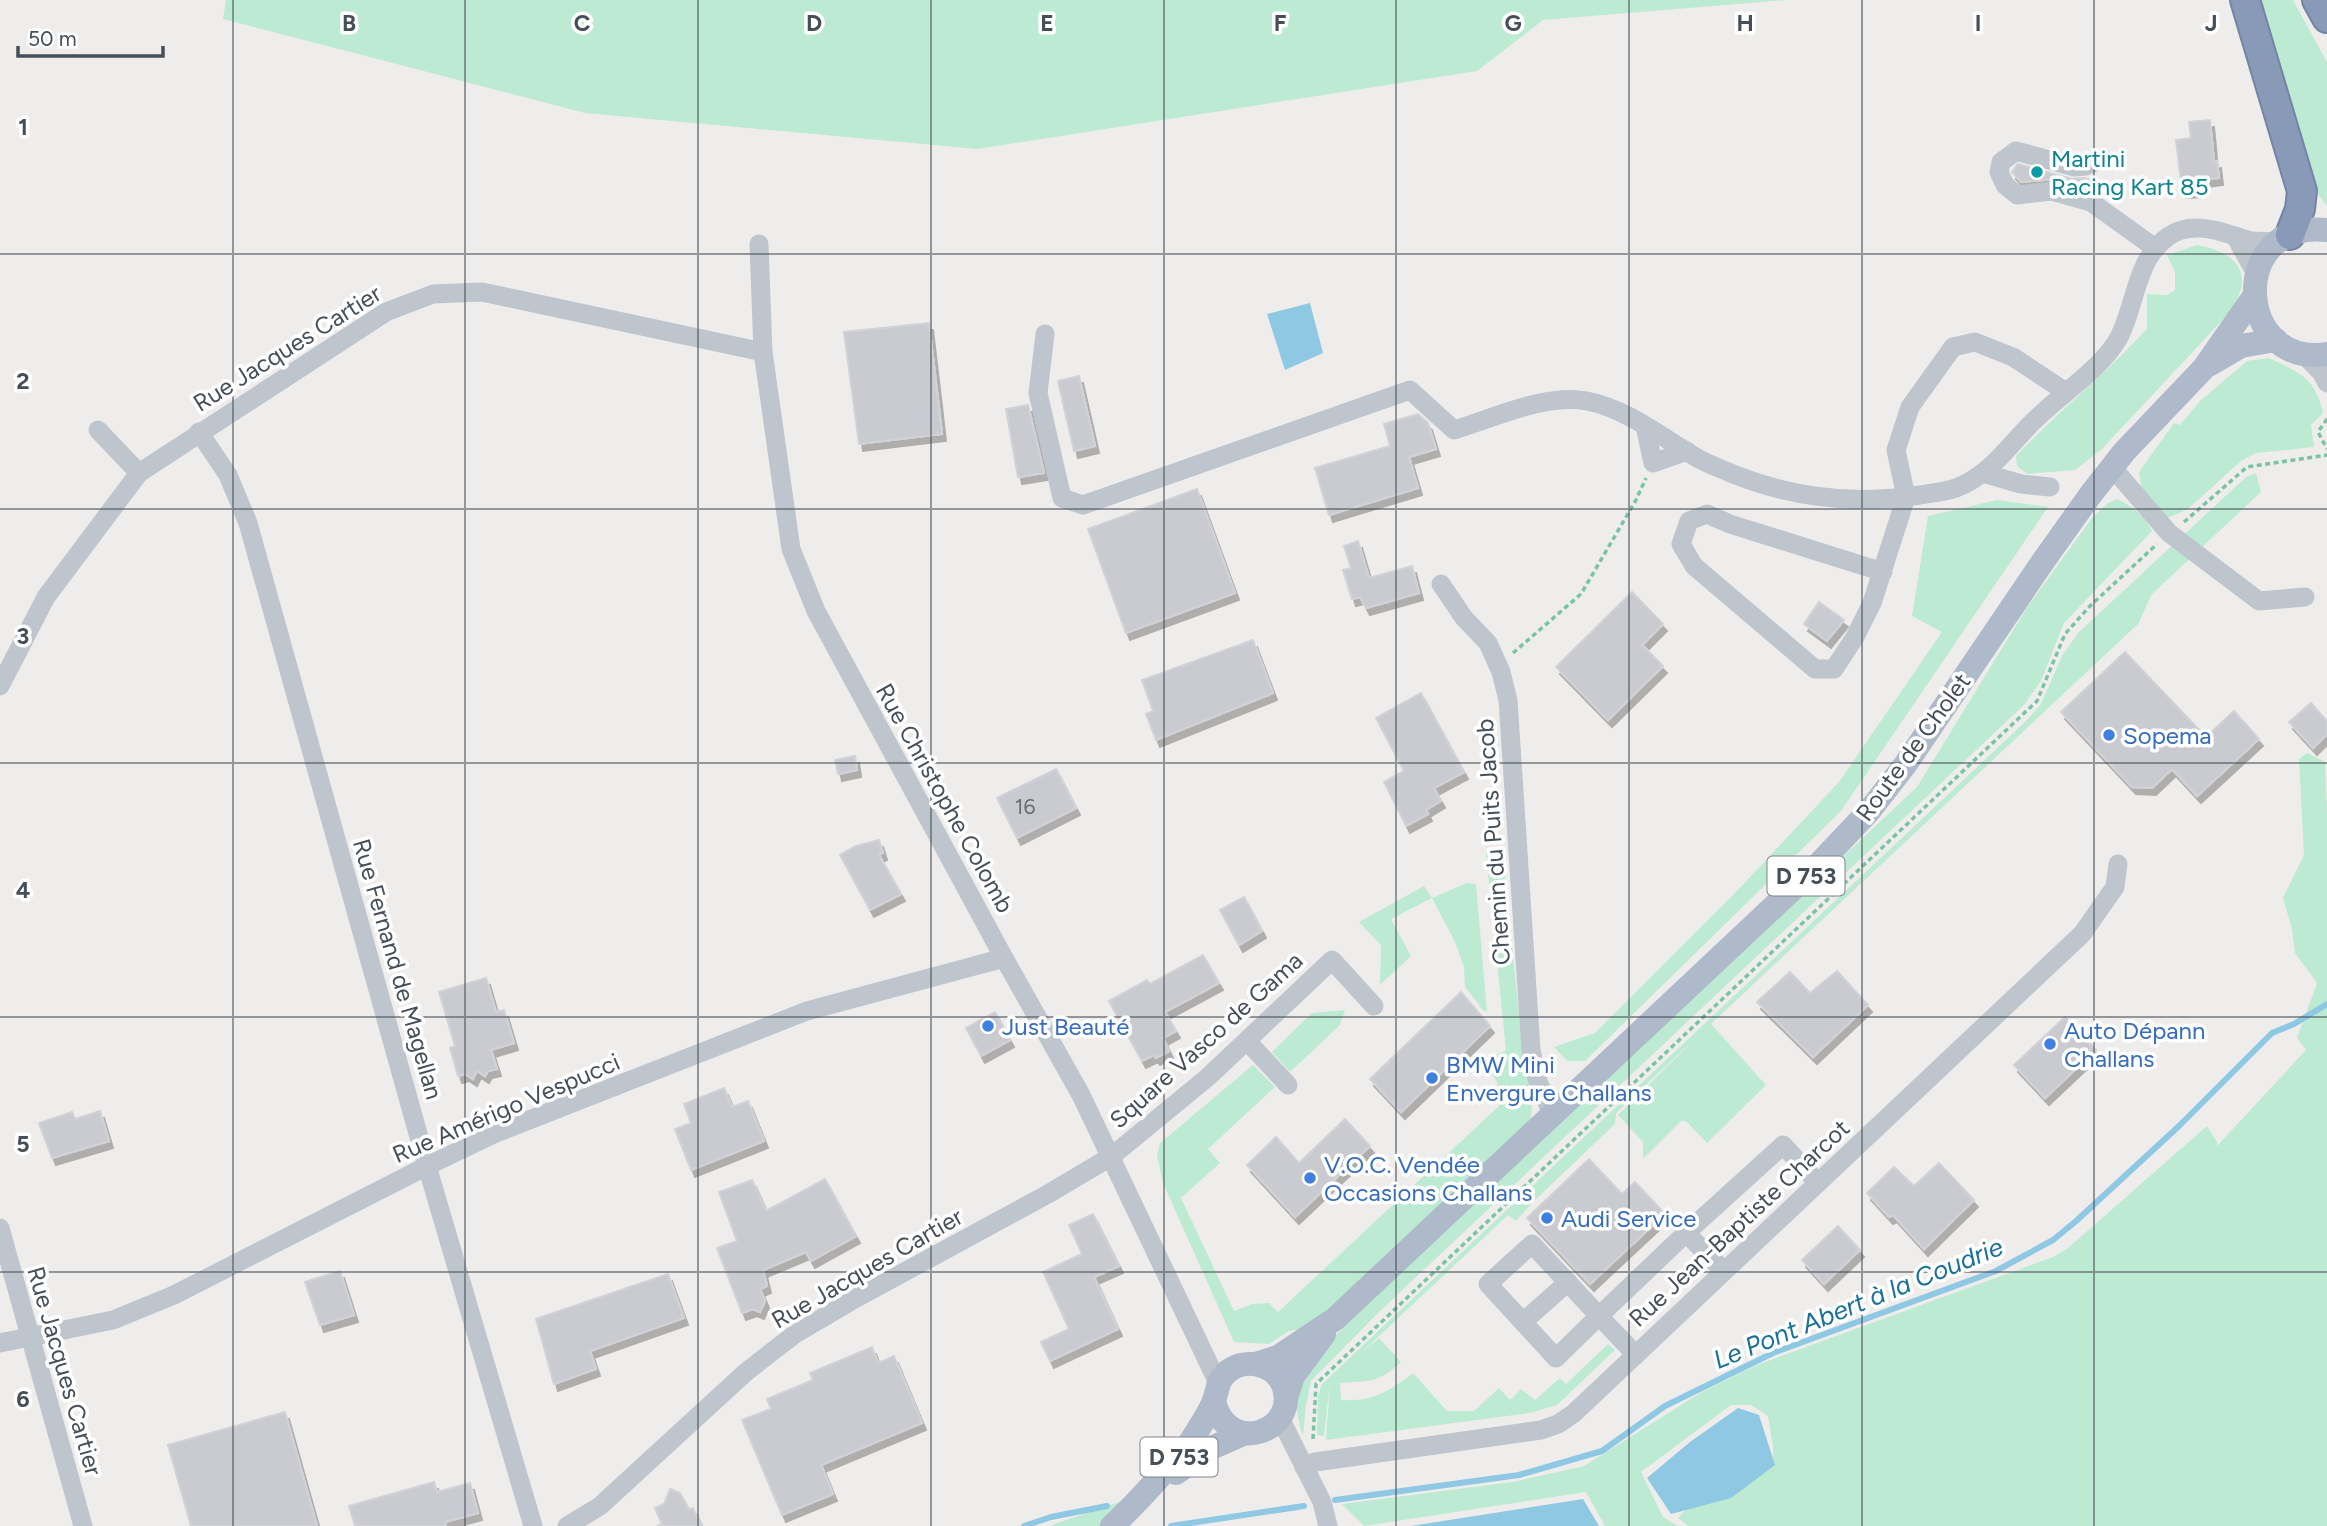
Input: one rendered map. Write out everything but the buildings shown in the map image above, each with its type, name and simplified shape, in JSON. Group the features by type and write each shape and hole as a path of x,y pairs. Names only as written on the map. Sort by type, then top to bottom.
{"highway":[{"path":"2245,0 2302,191 2300,209 2284,239"},
{"path":"2317,0 2327,18"}],"main road":[{"path":"2284,239 2306,230 2327,230"},
{"name":"Route de Cholet","path":"1247,1365 1278,1357 1335,1319 1816,867 1870,810 1905,765 2043,560 2112,467 2204,368 2255,286 2263,258 2284,239"},
{"path":"2255,286 2261,322 2276,340 2301,352 2327,354"},
{"name":"Route de Cholet","path":"2204,368 2241,346 2276,340"},
{"name":"Route de Cholet","path":"1268,1420 1293,1376 1335,1319"},
{"path":"1247,1365 1268,1368 1283,1385 1268,1420 1231,1429 1222,1422 1216,1392 1226,1373 1247,1365"},
{"name":"D 753","path":"1134,1506 1186,1448 1216,1392"},
{"name":"D 753","path":"1112,1526 1209,1449 1268,1420"}],"street":[{"path":"2103,158 2086,166 2075,167 2015,151 2001,162 1999,172 2005,185 2017,195 2052,191 2091,202 2155,248"},
{"path":"1045,334 1038,393 1062,498 1083,505 1410,390 1454,430 1537,404 1568,399 1587,401 1609,408 1645,426 1702,461 1763,486 1812,497 1864,500 1906,497 1956,488 1983,473 2002,458 2037,417 2084,377 2118,340 2139,278 2155,248 2169,235 2186,229 2211,228 2251,241 2284,239"},
{"path":"2235,236 2255,286"},
{"name":"Rue Christophe Colomb","path":"759,244 763,352 791,549 816,611 1004,958 1082,1095 1199,1342 1216,1392"},
{"name":"Rue Jacques Cartier","path":"0,686 46,597 139,473 386,312 433,294 482,292 763,352"},
{"path":"1883,572 1730,524 1707,514 1689,521 1681,544 1694,566 1815,668 1834,669 1855,637 1883,572 1906,497 1896,450 1910,408 1953,347 1975,342 2013,357 2066,393"},
{"path":"2301,352 2321,372 2327,383"},
{"path":"1645,426 1653,463 1686,451"},
{"path":"98,429 139,473"},
{"name":"Rue Fernand de Magellan","path":"199,432 228,475 248,523 427,1166 533,1526"},
{"path":"2112,467 2169,533 2259,601 2305,597"},
{"path":"1983,473 2021,484 2050,486"},
{"name":"Chemin du Puits Jacob","path":"1441,584 1464,618 1488,643 1508,700 1531,1050 1537,1079 1552,1114"},
{"name":"Rue Jean-Baptiste Charcot","path":"1302,1464 1541,1430 1558,1424 1573,1414 2082,934 2115,887 2118,864"},
{"name":"Rue Amérigo Vespucci","path":"0,1343 113,1320 174,1295 496,1133 807,1011 1004,958"},
{"name":"Square Vasco de Gama","path":"1112,1156 1209,1077 1332,960 1374,1006"},
{"path":"1247,1041 1289,1085"},
{"path":"1636,1355 1599,1317 1532,1244 1488,1284 1556,1358 1599,1317 1686,1233 1783,1145 1818,1183"},
{"name":"Rue Jacques Cartier","path":"567,1526 600,1506 746,1373 795,1334 1112,1156"},
{"name":"Rue Jacques Cartier","path":"0,1228 83,1526"},
{"path":"1686,1233 1724,1271"},
{"path":"1523,1322 1568,1282"},
{"path":"1199,1342 1247,1365"},
{"path":"1268,1420 1302,1464 1322,1502 1328,1526"}],"path":[{"path":"2327,419 2318,432 2327,449"},
{"path":"1322,1447 1313,1438 1316,1384 2037,701 2065,634 2090,606 2169,533 2190,518 2247,467 2327,455"},
{"path":"1498,666 1581,594 1636,500 1653,463"}],"green space":[{"path":"226,0 1787,0 1543,20 1477,71 977,149 585,113 223,19"},
{"path":"2260,0 2293,0 2327,62 2327,206 2318,194"},
{"path":"2197,245 2224,254 2237,265 2241,273 2240,292 2229,313 2101,450 2075,470 2027,474 2017,466 2016,456 2147,329 2147,294 2167,295 2175,290 2175,272 2167,255"},
{"path":"2269,358 2298,373 2316,391 2323,413 2311,425 2314,447 2256,453 2241,461 2188,509 2168,518 2141,486 2139,472 2174,423 2180,425 2200,401 2247,361"},
{"path":"2256,473 2261,492 2152,594 2138,624 1711,1024 1766,1085 1707,1143 1686,1121 1681,1121 1643,1159 1643,1142 1618,1115 1699,1035 1616,1113 1615,1124 1516,1221 1508,1215 1362,1352 1379,1338 1401,1362 1373,1380 1340,1383 1341,1400 1362,1399 1380,1394 1413,1373 1447,1411 1474,1411 1499,1388 1510,1400 1521,1389 1535,1400 1560,1378 1566,1384 1608,1344 1615,1350 1557,1405 1530,1413 1326,1440 1330,1382 1324,1436 1317,1435 1318,1396 1322,1384 2027,720 2041,704 2062,656 2078,633 2246,477"},
{"path":"2117,499 2138,512 2152,531 2064,623 2041,681 2024,705 1379,1312 1311,1381 1303,1436 1297,1413 1298,1388 1303,1376 1323,1349 1386,1286 1917,787 2026,609 2092,518 2108,503"},
{"path":"1997,500 2048,507 1841,811 1585,1061 1567,1061 1554,1047 1595,1033 1734,894 1839,782 1942,632 1912,616 1928,516"},
{"path":"2307,753 2325,762 2327,813 2327,1526 1688,1526 1678,1518 1688,1507 1740,1486 1773,1460 1768,1416 1751,1405 1731,1405 1641,1472 1663,1517 1678,1526 1605,1526 1586,1492 1364,1526 1342,1504 1513,1482 1584,1466 1702,1392 1757,1365 2053,1257 2068,1248 2207,1126 2217,1146 2306,1050 2297,1038 2317,983 2295,953 2292,929 2283,898 2304,855 2299,759"},
{"path":"1502,847 1524,1064 1532,1100 1531,1120 1309,1327 1289,1331 1269,1344 1234,1342 1163,1183 1157,1155 1160,1143 1253,1065 1275,1087 1208,1149 1220,1163 1181,1198 1234,1311 1252,1304 1269,1303 1278,1312 1499,1106 1497,1081 1484,1066 1506,1050 1486,853"},
{"path":"1467,883 1476,884 1487,1012 1465,987 1464,967 1455,942 1432,898"},
{"path":"1424,886 1432,898 1391,919 1411,956 1380,985 1381,945 1359,922"},
{"path":"1345,1010 1340,1025 1290,1072 1272,1052 1312,1013"},
{"path":"1122,1501 1101,1526 1049,1526"}],"water":[{"path":"1310,303 1323,353 1285,370 1267,314"},
{"path":"1738,1408 1759,1415 1775,1465 1731,1498 1671,1514 1647,1478 1690,1442"},
{"path":"1583,1499 1599,1526 1411,1526"}],"waterway":[{"name":"Le Pont Abert à la Coudrie","path":"1335,1500 1519,1475 1602,1451 1665,1406 1773,1353 1996,1271 2053,1240 2075,1222 2179,1126 2272,1033 2294,1024 2327,1004"},
{"path":"1024,1526 1051,1517 1107,1506"},
{"path":"1171,1526 1304,1506"}],"place":[{"name":"Martini Racing Kart 85","path":"2037,172"},
{"name":"Sopema","path":"2109,735"},
{"name":"Just Beauté","path":"988,1026"},
{"name":"Auto Dépann Challans","path":"2050,1044"},
{"name":"BMW Mini Envergure Challans","path":"1432,1078"},
{"name":"V.O.C. Vendée Occasions Challans","path":"1310,1178"},
{"name":"Audi Service","path":"1547,1218"}]}
